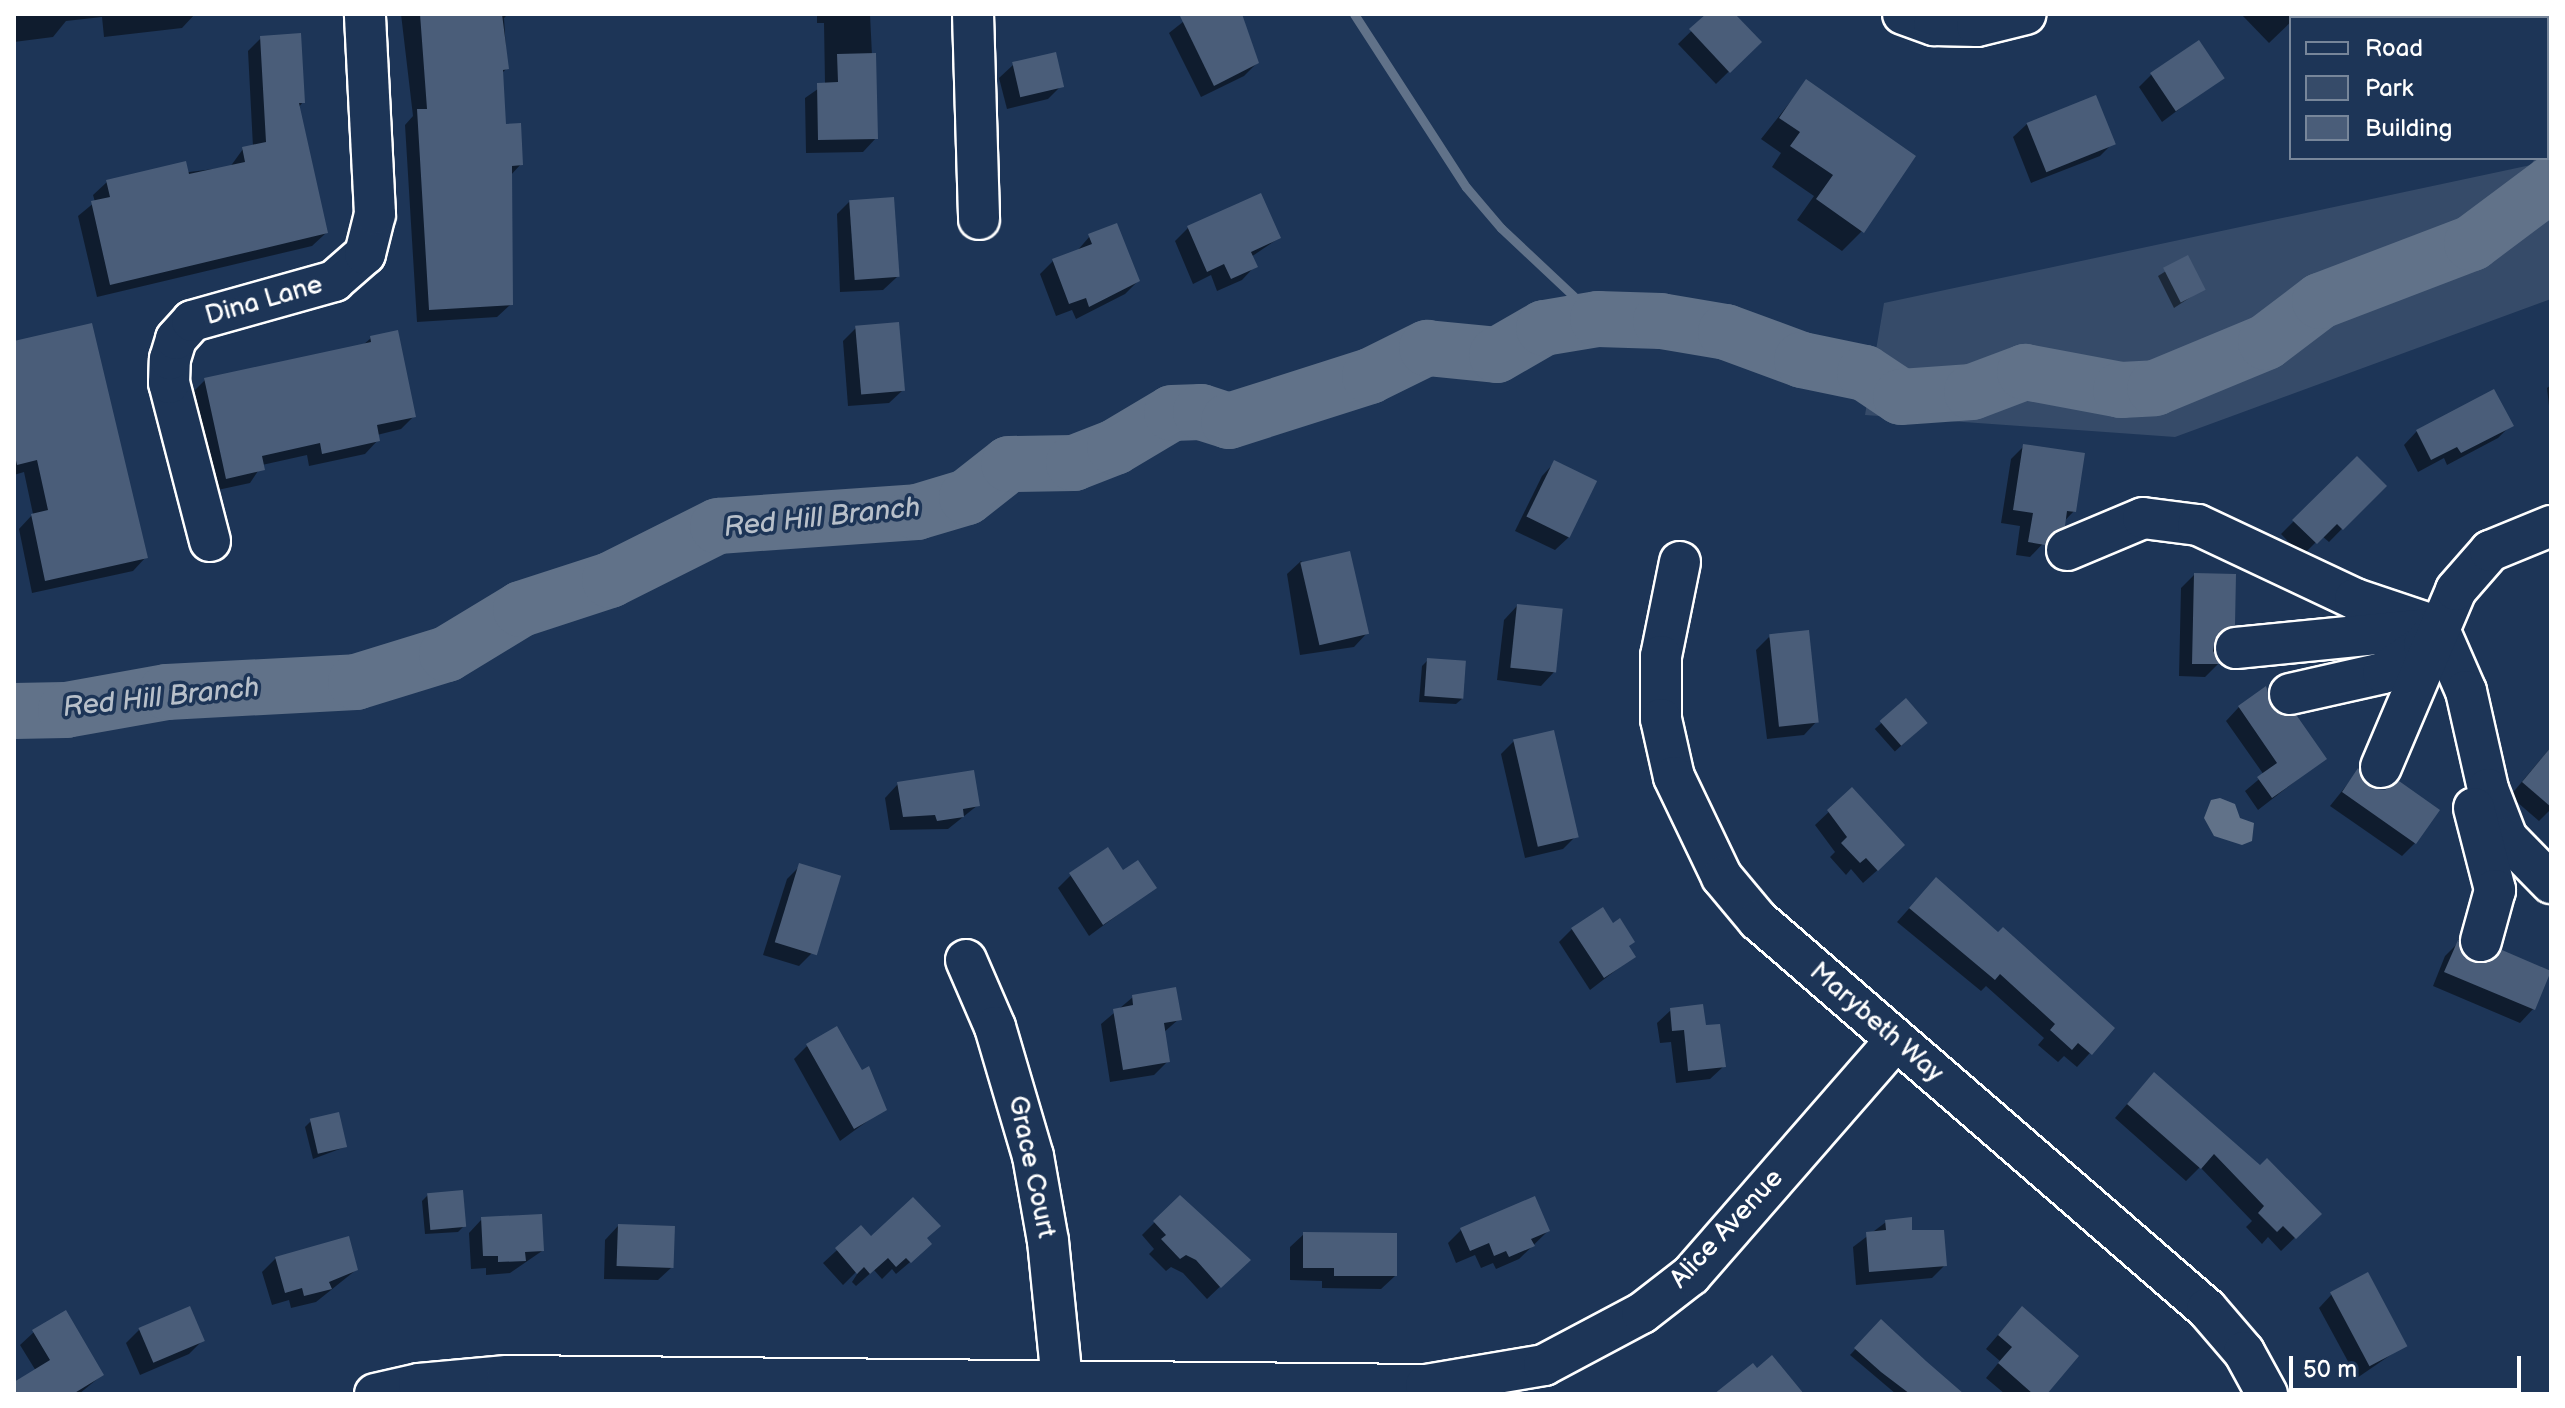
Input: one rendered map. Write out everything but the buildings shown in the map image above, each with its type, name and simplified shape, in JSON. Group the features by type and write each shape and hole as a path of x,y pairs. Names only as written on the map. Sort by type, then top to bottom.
{"street":[{"name":"Dina Lane","path":"216,524 169,383 176,339 192,321 217,311 334,281 365,254 375,214 365,14"},
{"path":"973,14 979,219"},
{"path":"1903,14 1934,25 1977,26 2026,14"},
{"path":"2067,550 2143,518 2198,525 2355,599 2438,627 2466,691 2488,789 2507,838 2551,883"},
{"path":"2381,767 2413,702 2438,627 2456,590 2490,551 2551,526"},
{"name":"Marybeth Way","path":"1680,562 1661,656 1661,719 1674,777 1695,829 1722,877 1758,920 2207,1309 2244,1352 2267,1394"},
{"path":"2236,648 2438,627"},
{"path":"2290,694 2383,673 2424,645 2438,627"},
{"path":"2438,627 2446,690 2495,890 2481,941"},
{"name":"Grace Court","path":"966,960 995,1027 1033,1156 1048,1241 1062,1382"},
{"name":"Alice Avenue","path":"375,1394 419,1384 507,1376 1426,1385 1544,1365 1642,1313 1691,1275 1895,1041"}],"green space":[{"path":"2551,127 2551,299 2175,437 1865,415 1884,303 2531,165 2534,160 2549,160"}],"shaded area":[{"path":"2220,798 2235,804 2240,818 2254,823 2252,841 2242,845 2214,836 2204,818 2211,800"}],"waterway":[{"path":"1354,14 1466,187 1501,228 1598,319"},
{"name":"Red Hill Branch","path":"14,711 66,710 167,692 356,682 447,654 521,609 610,580 718,526 917,512 967,497 1009,464 1074,463 1115,447 1172,413 1201,412 1229,421 1370,376 1427,348 1497,355 1544,328 1598,319 1661,321 1726,332 1802,360 1865,373 1901,397 1972,392 2025,372 2121,390 2155,388 2266,342 2320,301 2472,243 2551,184"}]}
